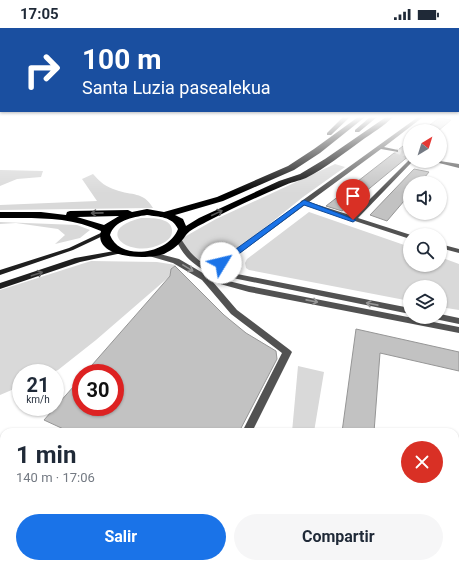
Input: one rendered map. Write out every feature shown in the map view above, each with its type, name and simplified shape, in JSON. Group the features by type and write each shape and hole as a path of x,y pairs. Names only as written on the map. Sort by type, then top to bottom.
{"highway":[{"path":"259,182 309,152 320,142"},
{"path":"166,214 220,199 259,182 297,164 329,142"},
{"path":"282,183 325,156 342,142"},
{"path":"136,213 118,219 106,232 106,240 111,247 120,252 129,254 152,254 172,246 181,236 202,220 282,183 303,176 353,142"},
{"path":"0,215 155,212 166,214 179,221 183,226 181,236"},
{"path":"37,215 70,218 98,225 106,232"}],"main road":[{"path":"0,273 71,250 106,232"},
{"path":"0,286 78,260 120,252"}],"street":[{"path":"211,271 387,142"},
{"path":"380,147 396,151"},
{"path":"447,164 459,166"},
{"path":"353,220 403,168"},
{"path":"304,202 353,220 403,235"},
{"path":"181,236 186,255 211,271 403,310"},
{"path":"447,248 459,251"},
{"path":"152,254 176,261 205,278 459,330"},
{"path":"205,278 234,312 287,352 249,428"},
{"path":"447,319 459,321"}],"shaded area":[{"path":"335,164 345,167 303,197 211,271 199,264 179,240 216,219"},
{"path":"0,170 43,171 41,177 17,179 0,186"},
{"path":"93,174 109,187 122,192 141,196 153,208 0,210 0,205 97,201 82,179"},
{"path":"309,212 403,245 403,272 447,272 447,260 459,264 459,310 447,308 447,280 403,280 403,300 249,270 246,268 245,263 247,259"},
{"path":"141,218 161,219 169,223 172,234 168,240 151,248 129,246 121,242 118,236 119,230 126,223"},
{"path":"0,222 77,225 90,230 80,238 55,244 65,235 58,229 16,223 0,224"},
{"path":"91,261 157,262 176,265 171,269 170,276 96,340 64,365 64,364 12,364 12,390 0,395 0,290"},
{"path":"298,366 324,372 315,428 292,428"}],"building":[{"path":"403,146 403,161 342,211 326,206 394,153 399,153 399,149"},
{"path":"414,169 429,172 426,176 407,176"},
{"path":"403,180 403,202 387,221 370,215"},
{"path":"175,266 224,315 246,333 276,351 277,359 241,428 61,428 44,420 48,416 64,416 64,397 72,388 72,416 124,416 124,364 93,364 170,276 171,269"},
{"path":"356,329 459,352 459,371 380,353 374,428 343,428"}],"tunnel":[{"path":"396,151 403,153"}],"route":[{"path":"221,263 304,202 353,220"}]}
